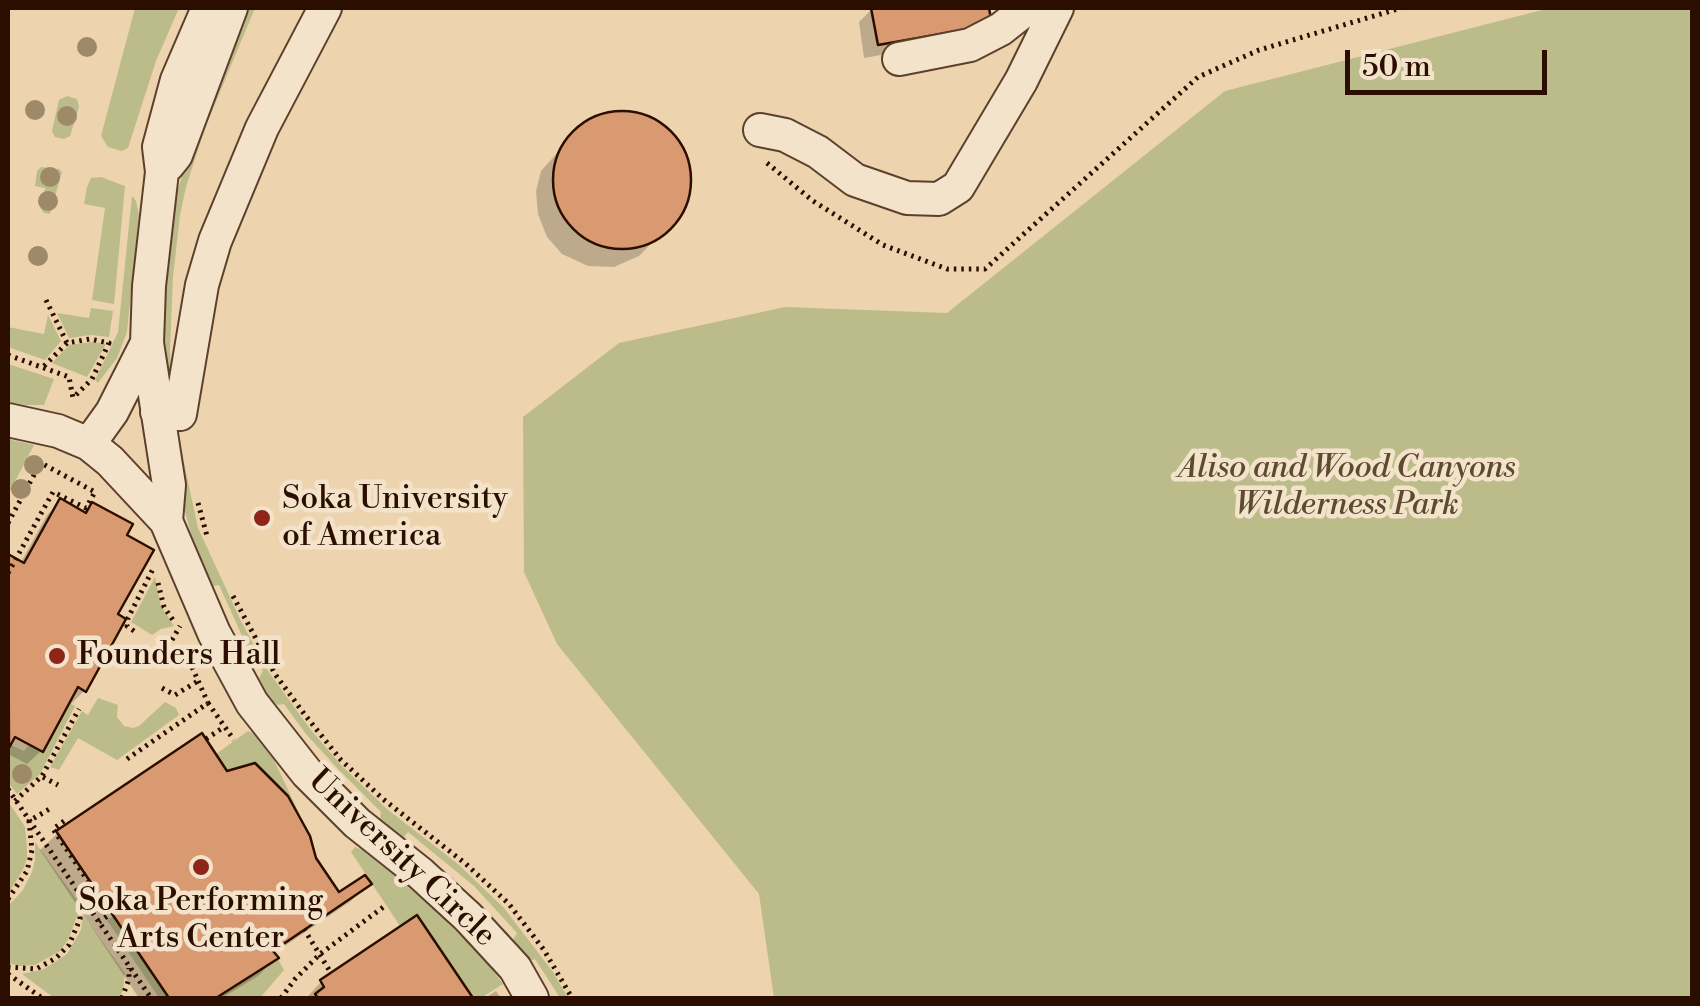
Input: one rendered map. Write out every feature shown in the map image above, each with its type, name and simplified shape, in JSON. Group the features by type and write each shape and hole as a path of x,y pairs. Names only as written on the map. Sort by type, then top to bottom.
{"street":[{"path":"168,413 147,343 162,172 159,147 177,80 208,8"},
{"path":"162,172 176,156 231,8"},
{"path":"166,522 168,413 215,241 262,128 325,8"},
{"path":"899,59 970,45 1024,10 1036,8"},
{"path":"760,130 785,135 818,152 854,180 907,198 939,199 958,187 1021,82 1057,8"},
{"path":"89,444 112,412 147,343"},
{"name":"University Circle","path":"8,420 58,431 89,444 110,461 166,522 214,634 252,703 307,773 356,823 420,872 468,917 515,968 532,998"}],"path":[{"path":"760,130 756,154 814,200 883,245 947,268 986,269 1198,77 1259,50 1401,8"},
{"path":"46,300 66,343"},
{"path":"8,355 69,377 72,398 92,379 109,343 90,339 66,343 44,366"},
{"path":"8,523 45,455"},
{"path":"8,573 53,492 86,508 95,492 41,463"},
{"path":"8,500 17,505"},
{"path":"196,500 210,544"},
{"path":"134,631 127,626 128,618 155,566 164,608 192,634"},
{"path":"234,597 275,674 342,760 508,904 544,950 572,998"},
{"path":"172,640 180,626"},
{"path":"195,645 192,667 208,703 234,740"},
{"path":"162,688 175,696 198,681"},
{"path":"127,759 208,703"},
{"path":"16,801 42,776 79,709"},
{"path":"206,739 225,727"},
{"path":"42,776 58,785"},
{"path":"8,789 151,998"},
{"path":"29,822 53,806"},
{"path":"64,821 53,829 110,914 99,922"},
{"path":"8,899 26,871 32,850 29,822"},
{"path":"8,970 36,969 69,945 80,919 80,895"},
{"path":"280,998 320,954 386,905"},
{"path":"304,929 331,973"},
{"path":"122,998 129,966"},
{"path":"8,970 42,998"}],"green space":[{"path":"135,8 179,8 156,61 128,148 122,151 108,147 101,136"},
{"path":"246,8 255,8 205,128 180,215 170,351 173,402 162,376 162,318 171,214 192,141"},
{"name":"Aliso and Wood Canyons Wilderness Park","path":"1550,8 1692,8 1692,998 774,998 759,894 557,644 524,572 523,417 619,343 785,307 947,313 1225,91"},
{"path":"67,96 77,99 79,107 70,136 64,139 55,137 52,131 59,100"},
{"path":"41,167 62,172 50,214 41,209 45,188 35,186"},
{"path":"101,177 125,186 114,304 92,300 105,208 84,204 91,178"},
{"path":"132,196 139,215 127,332 117,358 98,383 95,380 118,332"},
{"path":"91,308 113,311 109,337 69,338 57,313 89,318"},
{"path":"48,315 61,341 45,360 8,347 8,327 44,334"},
{"path":"106,344 87,377 52,363 69,345"},
{"path":"8,364 54,379 44,405 8,402"},
{"path":"175,421 198,528 268,671 341,765 504,908 568,998 560,998 535,959 526,958 513,940 517,933 474,886 408,832 404,837 398,836 284,704 271,701 259,678 263,671 219,585 210,583 192,538 180,492"},
{"path":"8,439 34,445 9,493 8,492"},
{"path":"155,577 161,606 174,626 152,635 131,622"},
{"path":"98,698 118,705 117,717 124,726 133,728 165,702 176,708 179,715 117,760 78,738 59,770 50,767 82,711 88,715"},
{"path":"69,703 75,706 40,774 17,794 8,782 8,749 11,745 24,751 29,745 43,752"},
{"path":"248,731 255,734 274,760 300,815 288,796 255,763 227,771 216,754"},
{"path":"8,801 25,827 27,858 8,894"},
{"path":"35,842 77,900 78,914 60,951 35,965 20,966 8,963 8,906 23,890 32,872"},
{"path":"355,847 456,928 503,984 481,998 473,998 417,915 400,926 351,852"},
{"path":"83,915 125,973 119,998 54,998 22,974 44,969 67,954 81,930"},
{"path":"114,916 169,998 159,998 107,920"},
{"path":"278,959 284,970 260,998 216,998"}],"building":[{"path":"871,8 989,8 992,25 878,45"},
{"path":"622,111 648,116 671,131 686,154 691,180 686,206 671,229 648,244 622,249 596,244 573,229 558,206 553,180 558,154 573,131 596,116"},
{"name":"Founders Hall","path":"60,498 86,513 92,502 133,524 127,535 154,550 118,614 126,619 86,692 78,687 43,752 15,737 9,748 8,554 24,563"},
{"name":"Soka Performing Arts Center","path":"202,733 227,771 255,763 288,796 310,836 316,858 339,892 365,875 372,884 273,951 279,958 216,998 169,998 56,831"},
{"path":"417,915 473,998 318,998 315,994 324,987 320,980"}],"place":[{"name":"Soka University of America","path":"262,518"},
{"name":"Founders Hall","path":"57,656"},
{"name":"Soka Performing Arts Center","path":"201,867"}]}
